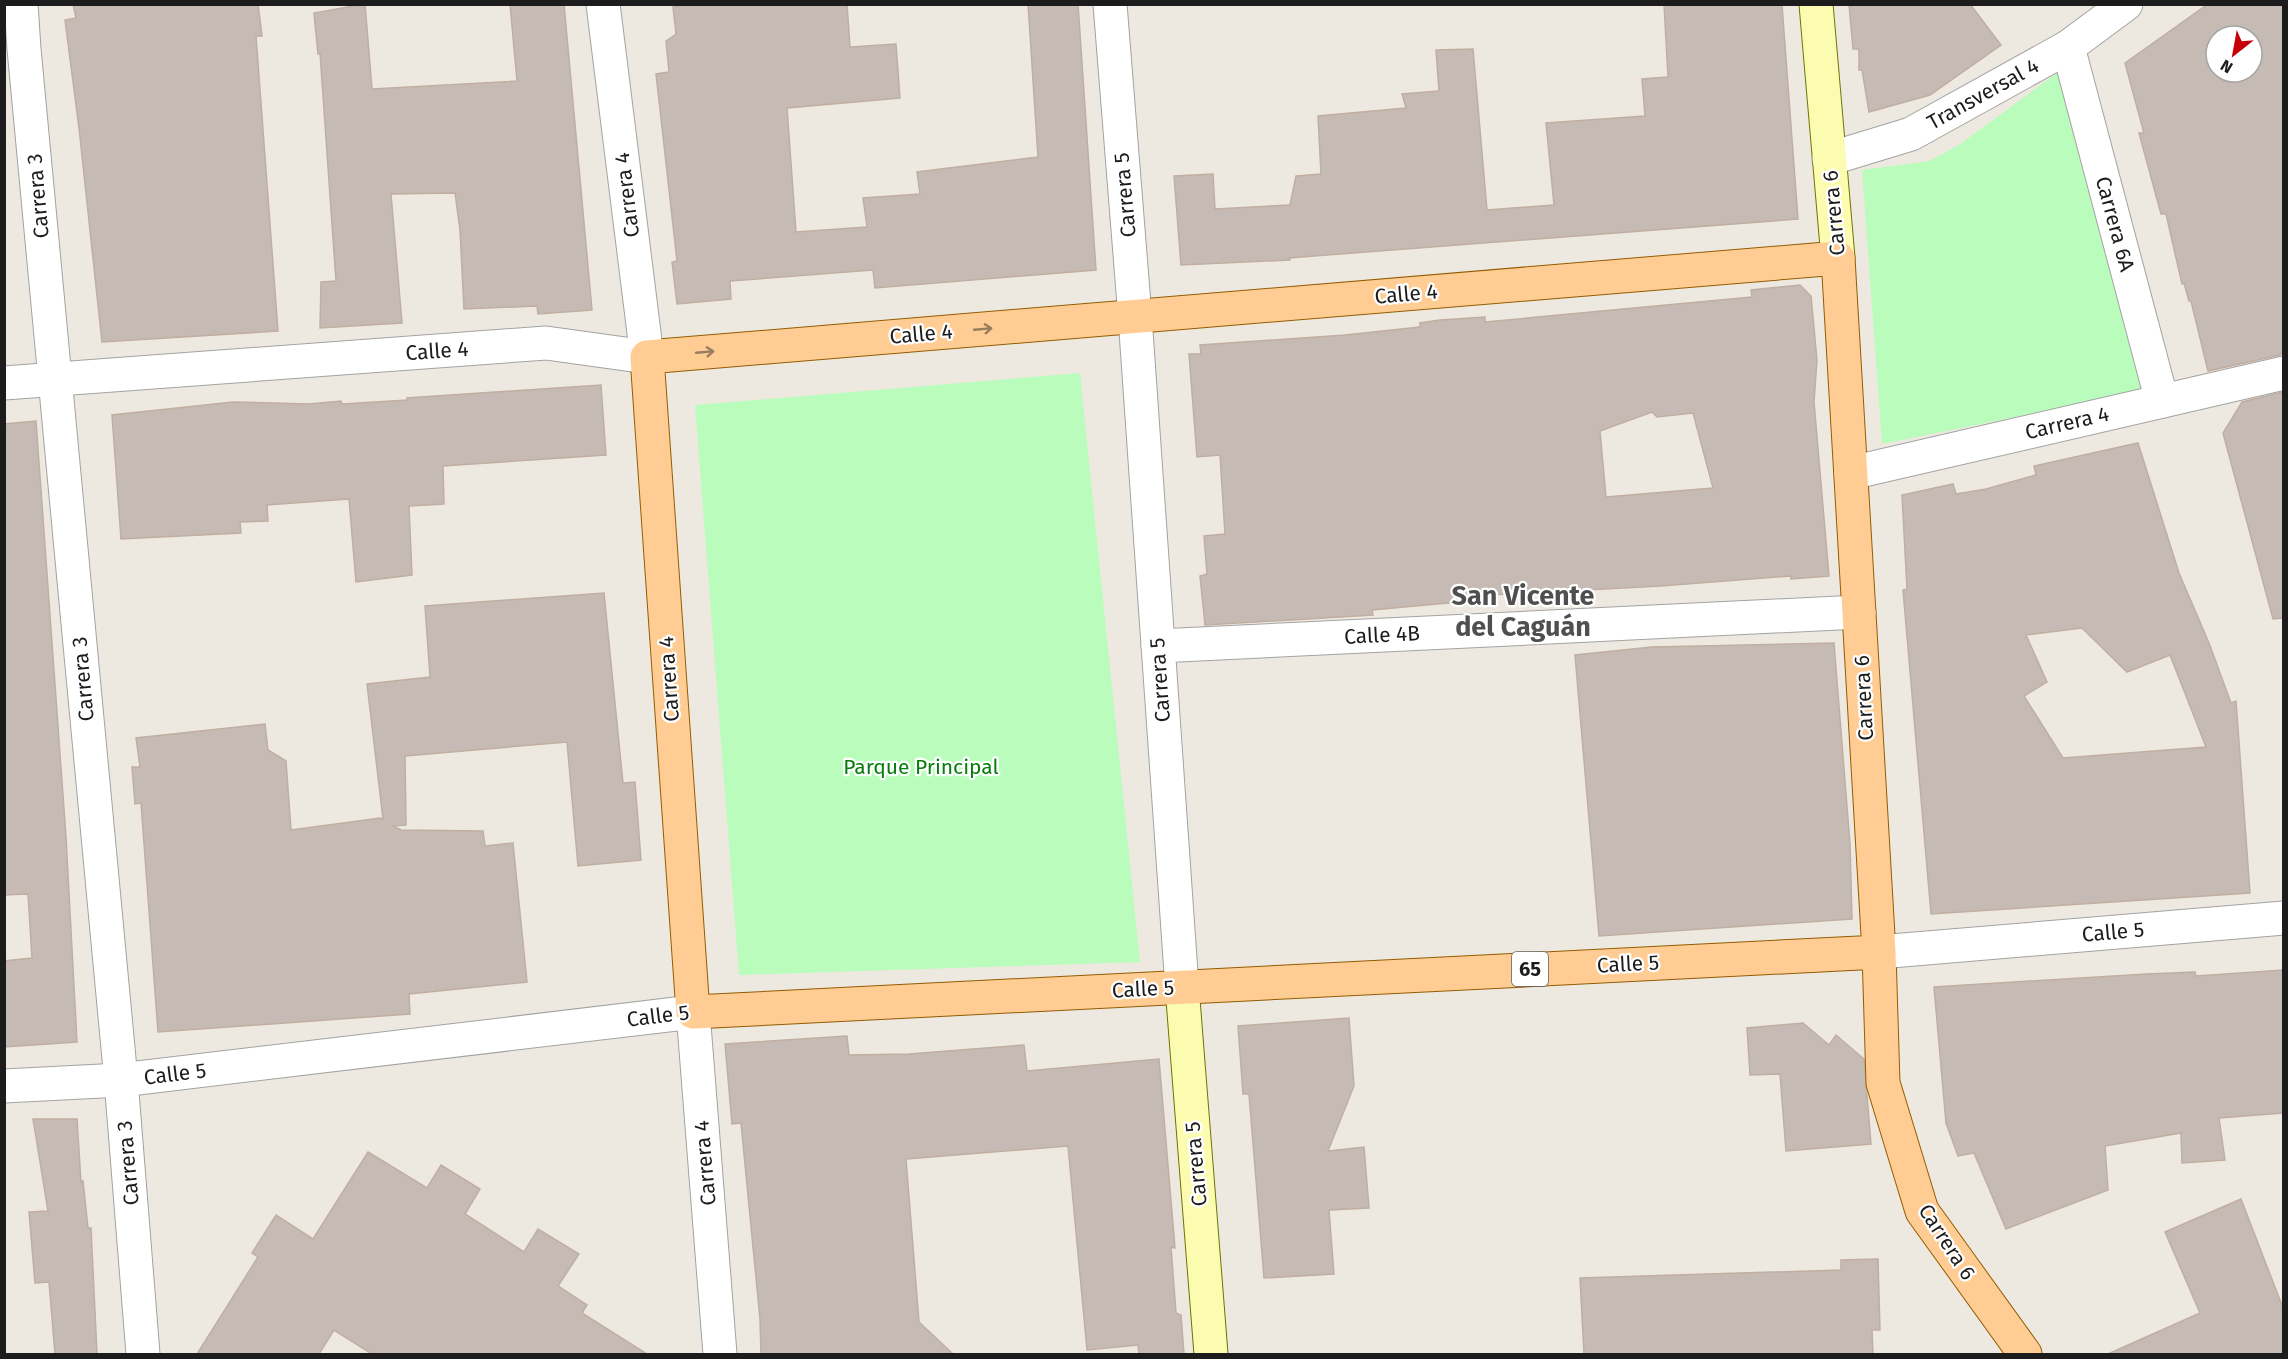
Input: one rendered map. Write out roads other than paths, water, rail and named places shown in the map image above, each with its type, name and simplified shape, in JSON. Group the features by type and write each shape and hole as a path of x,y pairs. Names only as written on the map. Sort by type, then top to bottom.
{"main road":[{"name":"Carrera 6","path":"1816,4 1838,258 1879,952 1883,1083 1922,1210 2025,1354"},
{"name":"Calle 4","path":"647,357 1838,258"},
{"name":"Carrera 4","path":"647,357 693,1012"},
{"name":"Calle 5","path":"693,1012 1879,952"},
{"name":"Carrera 5","path":"1182,987 1211,1354"}],"street":[{"name":"Carrera 3","path":"21,4 14,51 55,379 121,1080 143,1354"},
{"name":"Carrera 4","path":"603,4 647,357"},
{"name":"Carrera 5","path":"1110,4 1135,317 1182,987"},
{"name":"Transversal 4","path":"1828,159 1911,134 2068,47 2126,4"},
{"name":"Carrera 6A","path":"2068,47 2162,401"},
{"name":"Calle 4","path":"4,383 546,343 647,357"},
{"name":"Carrera 4","path":"1851,473 2283,373"},
{"name":"Calle 4B","path":"1158,646 1859,612"},
{"name":"Calle 5","path":"1879,952 2283,918"},
{"name":"Carrera 4","path":"693,1012 720,1354"},
{"name":"Calle 5","path":"4,1086 121,1080 693,1012"}],"district":[{"name":"San Vicente del Caguán","path":"1523,612"}],"park label":[{"name":"Parque Principal","path":"921,767"}]}
